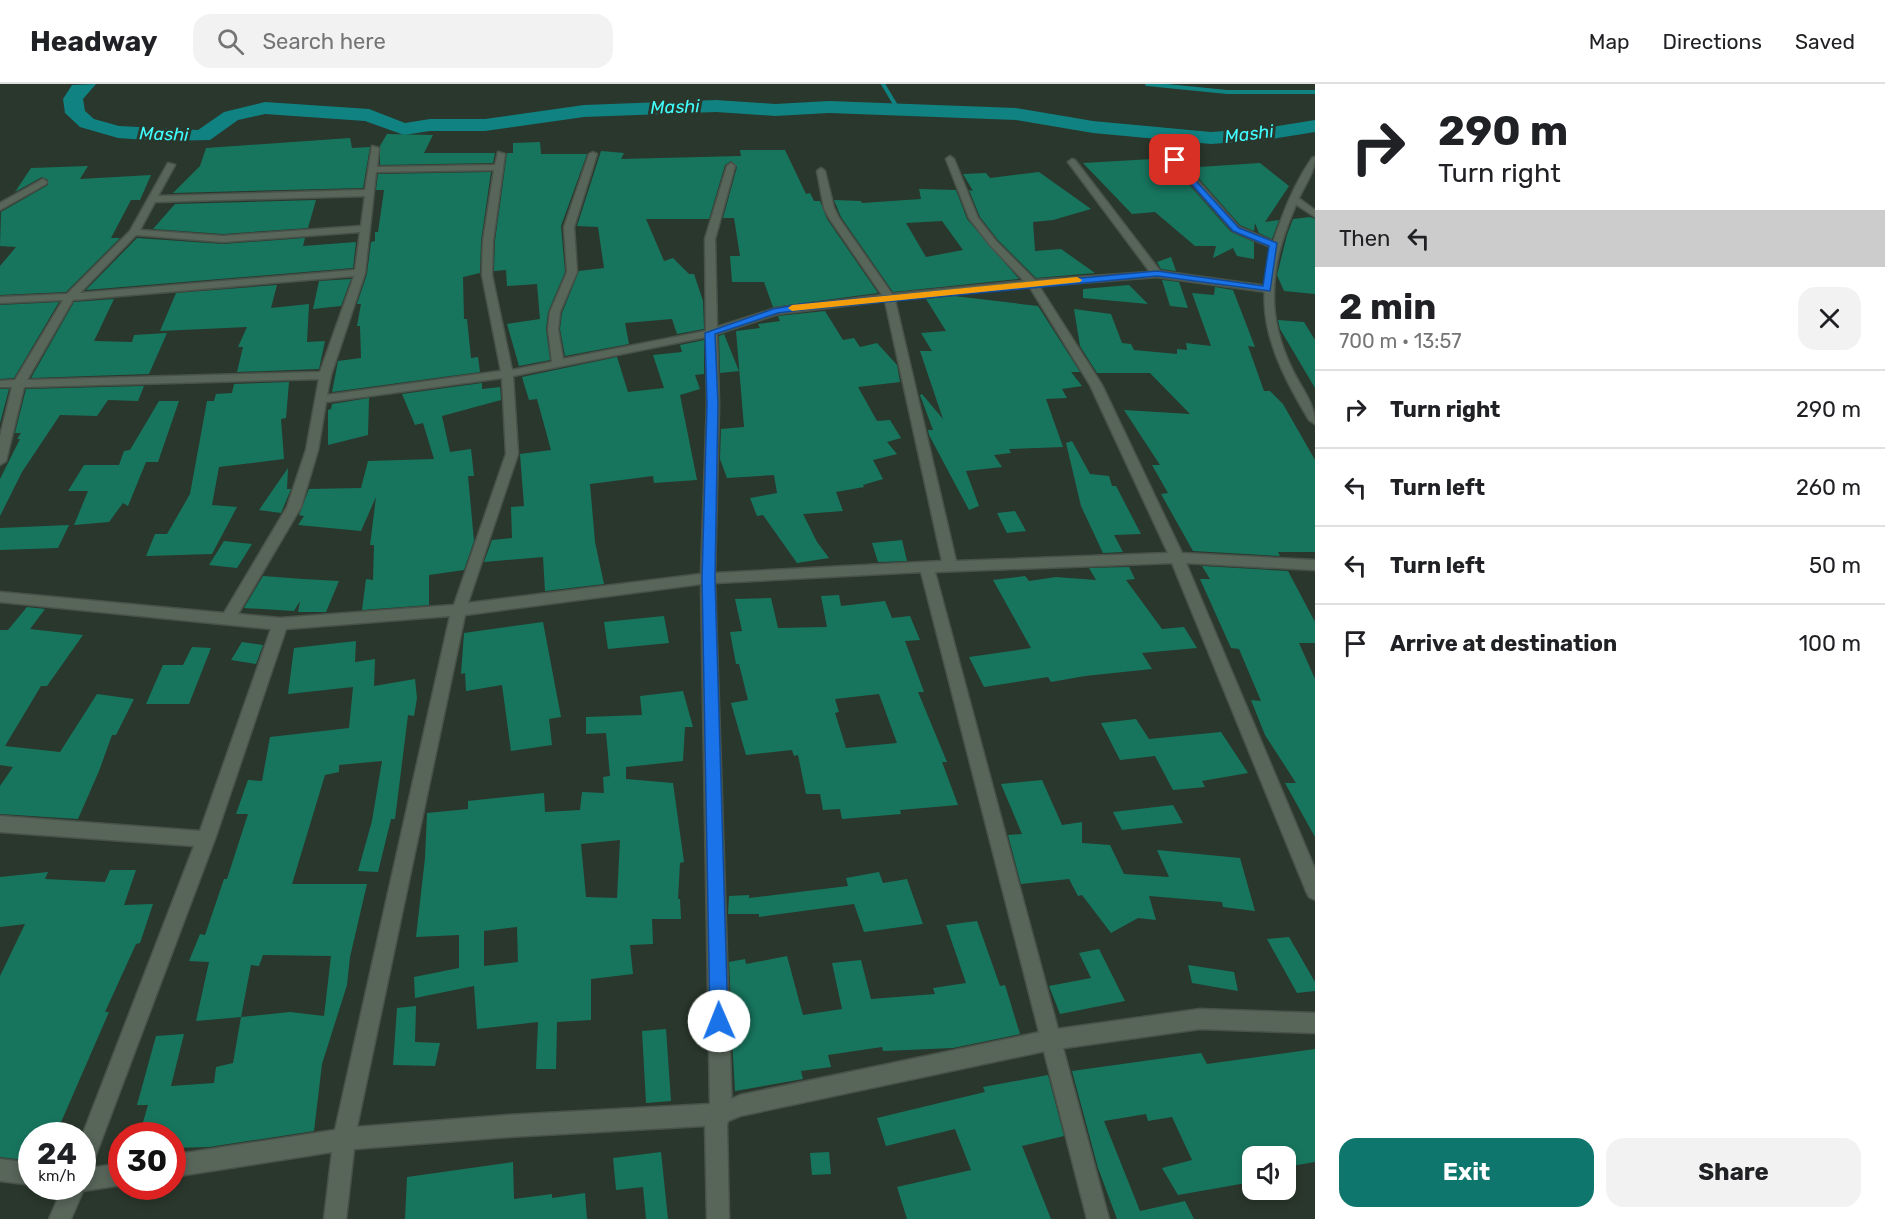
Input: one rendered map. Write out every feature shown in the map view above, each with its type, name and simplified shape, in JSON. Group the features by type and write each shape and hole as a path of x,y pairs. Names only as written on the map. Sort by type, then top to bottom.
{"street":[{"path":"228,619 294,507 312,450 323,399 325,375 360,273 375,148"},
{"path":"558,364 553,329 555,312 572,272 569,227 593,154"},
{"path":"950,159 974,218 993,243 1032,283 1096,385 1177,558 1315,891"},
{"path":"1175,160 1236,229 1274,245"},
{"path":"334,1219 344,1139 459,610 512,454 507,374 488,275 488,241 500,161 372,170"},
{"path":"1072,162 1157,274"},
{"path":"0,461 19,383 70,297 134,232 171,165"},
{"path":"1313,165 1294,199 1274,245 1267,290 1269,321 1282,359 1315,420"},
{"path":"718,1219 715,1134 721,1114 708,578 713,404 710,239 731,166"},
{"path":"821,171 829,208 834,218 889,298 950,566"},
{"path":"0,207 43,182"},
{"path":"154,199 370,193"},
{"path":"1294,199 1315,214"},
{"path":"134,232 223,239 365,229"},
{"path":"0,300 70,297 360,273"},
{"path":"323,399 507,374 710,333 776,311 1032,283 1157,274 1267,290"},
{"path":"0,384 325,375"},
{"path":"0,597 280,624 459,610 708,578 1177,558 1315,565"},
{"path":"927,567 1098,1219"},
{"path":"96,1127 206,839 280,624"},
{"path":"0,824 206,839"},
{"path":"186,1164 344,1139 508,1126 721,1114 740,1106 1050,1040 1200,1019 1315,1023"},
{"path":"0,1170 18,1172"},
{"path":"60,1219 68,1200"}],"building":[{"path":"387,134 433,135 424,153 495,153 493,163 380,165 380,146"},
{"path":"350,138 352,148 370,147 363,188 173,193 200,166 206,148"},
{"path":"540,142 541,154 587,154 561,226 565,272 548,312 546,329 550,360 519,366 507,324 540,319 537,284 507,286 506,270 494,271 495,241 507,153 513,153 513,143"},
{"path":"740,150 785,150 806,194 810,193 814,201 820,201 827,219 878,293 773,307 764,282 732,282 730,256 740,256 734,218 723,218 737,167 731,161 725,165 709,219 646,219 664,261 673,258 689,274 694,274 703,301 704,329 677,334 672,319 625,323 629,344 565,356 560,329 562,313 579,271 604,268 598,227 577,226 601,151 624,153 621,159 741,156"},
{"path":"1180,157 1188,157 1199,167 1260,163 1289,186 1265,222 1279,220 1272,239 1259,233 1255,223 1254,231 1240,225"},
{"path":"1170,158 1170,163 1231,232 1254,242 1254,259 1237,256 1233,248 1213,258 1216,246 1195,246 1155,212 1132,214 1083,163"},
{"path":"88,166 80,179 151,175 140,200 131,200 111,238 120,238 66,292 0,295 0,266 16,247 0,246 1,212 48,185 48,180 42,177 15,192 31,168"},
{"path":"491,172 481,241 480,273 463,277 464,319 467,319 471,358 478,357 480,372 332,392 338,361 361,358 360,326 357,326 361,304 357,304 367,274 371,242 375,241 375,232 378,232 384,190 376,190 378,174"},
{"path":"1039,172 1091,209 1053,220 1033,222 1035,251 1061,249 1095,273 1036,278 998,240 980,217 969,190 973,191 963,174 986,173 990,178"},
{"path":"919,189 956,190 967,219 1019,279 893,292 841,217 834,200 861,201 862,203 921,199","holes":["942,221 963,250 926,257 906,223"]},
{"path":"316,200 308,228 223,234 153,229 175,204"},
{"path":"1310,217 1315,219 1315,294 1284,291 1277,275 1287,235 1293,219"},
{"path":"137,238 223,244 305,238 303,246 356,242 353,268 86,290"},
{"path":"1171,257 1176,271 1161,269 1157,262"},
{"path":"351,279 341,306 313,309 319,281"},
{"path":"1162,280 1179,282 1188,308 1170,306"},
{"path":"277,285 271,308 309,304 307,342 325,341 319,369 237,372 243,347 238,347 247,327 160,331 176,293"},
{"path":"1129,285 1148,304 1083,298 1083,289"},
{"path":"1215,287 1233,290 1255,347 1248,346 1264,391 1270,391 1283,404 1315,460 1315,552 1278,552 1280,556 1193,551 1161,494 1168,493 1152,465 1160,465 1124,410 1190,414 1150,373 1097,373 1080,346 1074,309 1111,314 1122,343 1131,344 1134,350 1177,354 1177,349 1187,350 1186,343 1211,346 1192,293 1214,295"},
{"path":"954,296 1038,306 1080,372 1071,372 1082,386 1062,389 1067,398 1046,399 1063,447 1009,449 1011,453 994,455 1002,467 966,471 979,506 969,510 929,435 928,430 933,430 920,395 922,394 943,419 920,351 932,351 921,333 946,331 926,299"},
{"path":"114,299 94,341 132,342 134,335 167,333 149,374 31,378 74,302"},
{"path":"59,302 14,378 0,379 0,305"},
{"path":"825,311 843,340 854,338 860,347 877,343 897,365 900,382 858,387 877,421 890,420 901,438 887,442 897,454 873,460 883,479 863,485 864,487 836,492 843,511 803,514 817,542 829,558 797,563 763,515 757,516 750,498 777,493 774,475 727,478 720,459 721,429 744,427 736,331 760,328 758,324 780,321 778,316"},
{"path":"1278,320 1304,322 1315,340 1315,388 1280,329"},
{"path":"724,334 739,371 720,373 719,336"},
{"path":"704,340 704,374 695,375 700,389 680,395 697,480 654,483 653,476 590,484 595,542 604,584 545,591 543,557 484,562 492,540 512,538 511,507 524,506 520,454 551,450 537,399 529,400 522,377 617,357 628,392 664,388 653,355 682,352 680,345"},
{"path":"289,382 286,418 281,419 284,459 219,467 212,505 237,507 212,554 146,556 155,534 167,534 190,494 207,401 214,401 216,394 232,393 234,384"},
{"path":"482,383 482,389 500,387 501,400 442,416 450,452 471,449 474,476 468,476 474,541 464,570 429,575 429,605 362,610 366,579 373,580 374,545 370,545 376,497 361,531 298,525 304,516 299,515 309,489 361,488 368,461 434,459 423,423 415,425 402,394"},
{"path":"144,386 138,401 108,400 97,416 60,415 22,472 0,516 0,479 20,439 17,439 21,433 15,433 26,389"},
{"path":"0,389 9,389 0,423"},
{"path":"369,398 368,435 328,445 328,410 331,409 332,404"},
{"path":"159,401 179,401 158,462 146,462 128,506 123,503 109,522 74,525 88,491 68,491 84,465 119,465 124,451 130,450"},
{"path":"1072,441 1090,474 1109,476 1112,486 1116,486 1141,534 1114,535 1123,552 1103,553 1081,506 1066,443"},
{"path":"288,468 287,489 291,489 281,513 259,510"},
{"path":"1015,511 1026,531 1007,533 997,513"},
{"path":"69,525 58,548 0,550 0,528"},
{"path":"902,540 907,561 878,562 872,543"},
{"path":"224,541 252,544 237,568 209,565"},
{"path":"1202,566 1288,571 1315,622 1315,643 1299,643 1315,679 1315,837 1285,783 1296,783 1265,735 1251,700 1261,701 1239,649 1231,648 1200,579 1210,579"},
{"path":"1129,567 1135,579 1126,580 1162,629 1184,627 1197,648 1142,653 1152,669 1051,682 1048,677 984,687 969,657 1031,648 993,580 1025,576 1029,581 1056,577 1096,580 1089,568"},
{"path":"263,576 339,581 326,612 298,612 300,601 294,611 244,608"},
{"path":"839,595 841,606 885,601 892,618 910,616 920,640 905,641 924,692 918,692 947,762 942,762 958,805 900,810 901,814 842,819 840,809 823,810 820,794 806,794 798,755 794,756 792,750 746,755 731,703 748,700 739,664 736,664 730,632 742,631 735,599 771,598 778,628 827,627 821,596","holes":["879,694 897,743 846,748 835,713 839,712 835,699"]},
{"path":"27,607 45,609 30,629 83,635 47,686 41,686 5,746 60,752 97,694 134,699 116,735 112,735 78,819 0,814 0,786 13,767 0,765 0,630 8,630"},
{"path":"664,616 669,643 608,649 604,622"},
{"path":"543,622 561,717 549,719 552,745 511,751 502,685 466,691 465,673 461,674 464,633"},
{"path":"356,641 355,662 375,659 374,686 415,679 417,698 414,716 408,715 395,819 391,819 378,872 358,871 372,821 382,761 339,765 339,772 325,775 292,884 367,884 350,957 347,985 322,1064 314,1131 209,1147 186,1148 186,1122 143,1122 148,1105 137,1105 156,1036 184,1034 171,1086 214,1083 216,1067 233,1063 241,1017 196,1021 209,962 189,961 200,934 205,935 224,879 227,879 248,814 236,814 248,780 262,781 270,737 349,728 353,687 288,694 294,648","holes":["263,955 331,956 324,1016 290,1012 241,1017 251,965 259,966"]},
{"path":"242,642 263,645 256,664 231,660"},
{"path":"192,647 211,648 189,704 146,704 163,665 183,665"},
{"path":"683,691 693,727 685,727 683,761 626,767 626,779 673,783 684,862 680,863 678,899 680,899 681,919 652,919 653,944 630,945 633,974 591,979 591,1020 557,1022 556,1069 536,1069 538,1022 477,1029 474,986 415,998 414,977 459,968 459,935 416,937 425,858 427,813 468,809 468,801 544,793 545,812 580,810 582,792 604,793 603,777 610,776 606,733 586,734 586,717 642,715 640,696","holes":["620,840 617,898 586,897 581,844","517,927 518,962 484,966 484,931"]},
{"path":"1136,719 1149,739 1221,732 1248,773 1202,781 1205,787 1173,790 1155,756 1120,760 1101,723"},
{"path":"1042,780 1062,825 1082,822 1082,843 1110,845 1124,874 1169,877 1157,850 1240,858 1255,911 1223,907 1222,902 1149,896 1156,920 1138,918 1111,933 1082,895 1078,896 1069,879 1021,884 1008,835 1022,834 1001,784"},
{"path":"1173,805 1183,823 1122,830 1113,812"},
{"path":"110,870 136,870 124,905 153,904 140,943 136,944 105,1012 109,1012 61,1122 18,1122 18,1159 0,1157 0,976 25,924 0,927 0,877 48,872 45,879 105,882"},
{"path":"879,872 883,883 907,879 923,924 864,932 854,904 759,917 759,914 728,914 729,896 749,895 749,898 848,886 846,878"},
{"path":"977,921 1000,986 1005,985 1020,1034 953,1048 883,1051 882,1047 828,1055 831,1067 801,1071 803,1079 735,1091 731,1023 735,1023 731,1005 729,962 745,959 746,964 787,956 803,1015 842,1009 832,963 861,960 871,999 935,994 933,988 966,983 946,925"},
{"path":"1289,937 1315,982 1315,991 1297,993 1267,939"},
{"path":"1099,949 1125,1001 1060,1014 1049,986 1091,978 1079,953"},
{"path":"1188,965 1234,972 1238,991 1192,983"},
{"path":"416,1006 415,1042 440,1043 435,1066 393,1065 397,1008"},
{"path":"666,1029 671,1101 646,1103 642,1031"},
{"path":"1315,1049 1315,1162 1296,1165 1296,1146 1242,1146 1242,1184 1178,1195 1162,1168 1192,1160 1172,1117 1148,1121 1146,1114 1104,1121 1140,1211 1185,1201 1194,1219 1117,1219 1098,1168 1072,1071 1201,1053 1207,1064"},
{"path":"1048,1075 1064,1136 1022,1146 1051,1219 907,1219 897,1187 971,1170 955,1129 886,1146 877,1118 985,1092 983,1087"},
{"path":"661,1152 668,1219 646,1219 643,1187 616,1190 613,1158"},
{"path":"829,1152 831,1174 812,1175 810,1153"},
{"path":"513,1162 514,1199 552,1194 552,1198 585,1193 587,1219 405,1219 407,1177"}],"waterway":[{"name":"Mashi","path":"86,84 79,89 73,99 75,113 87,123 118,132 160,135 203,136 231,116 265,108 369,115 384,123 404,129 430,125 485,125 584,111 716,106 775,110 829,107 1016,114 1093,127 1126,128 1211,138 1266,134 1315,126"},
{"path":"883,84 898,109"},
{"path":"1147,84 1227,92 1315,92"}],"slow traffic":[{"path":"792,308 1077,280"}],"route":[{"path":"719,1021 708,578 713,404 710,333 776,311 801,307 1053,281 1157,274 1267,290 1274,245 1236,229 1175,160"}]}
